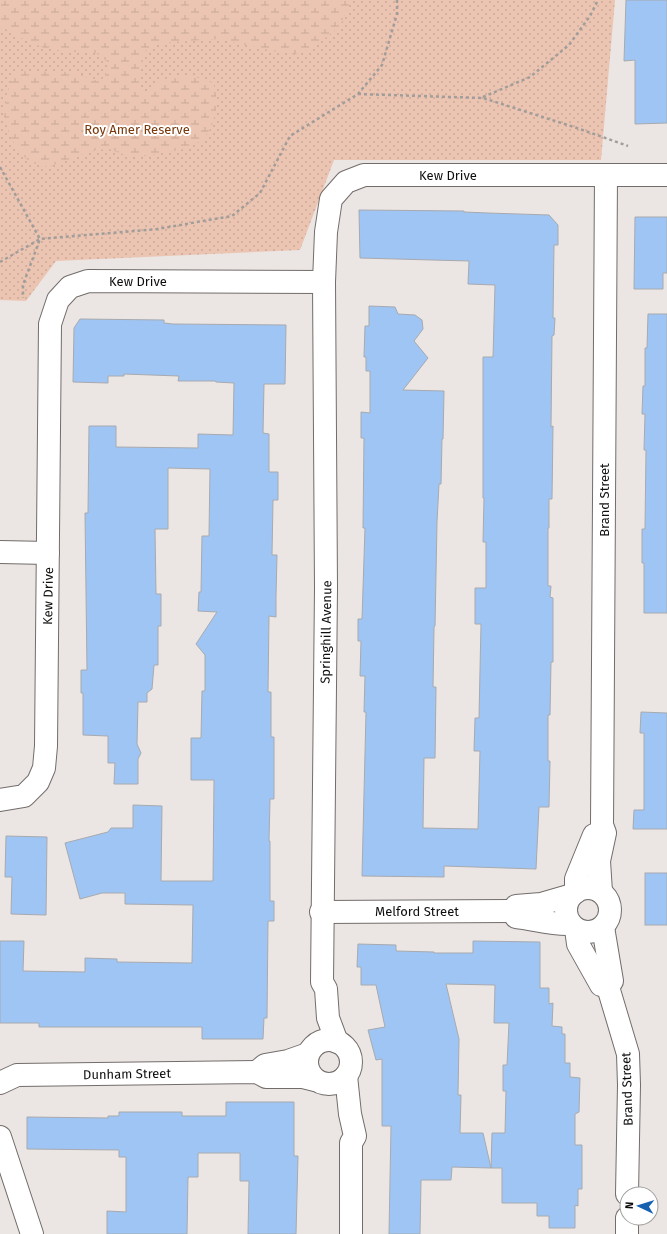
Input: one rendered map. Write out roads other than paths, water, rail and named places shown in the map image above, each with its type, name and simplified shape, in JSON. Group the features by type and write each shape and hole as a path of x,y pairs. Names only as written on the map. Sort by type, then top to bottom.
{"street":[{"name":"Kew Drive","path":"0,800 24,796 38,782 44,768 46,746 50,324 58,300 70,287 88,281 324,282 326,232 331,199 346,182 364,175 667,175"},
{"name":"Brand Street","path":"601,892 599,861 606,834 602,825 606,175"},
{"name":"Springhill Avenue","path":"324,282 326,588 322,982 326,989 328,1018 337,1042"},
{"path":"0,552 48,553"},
{"path":"574,893 581,889 592,888 601,892 606,897 610,909 610,916 603,927 599,930 587,933 573,926 567,917 566,909 568,902 574,893 576,879 595,831 602,825"},
{"name":"Melford Street","path":"512,911 516,906 542,904 574,893"},
{"name":"Melford Street","path":"322,912 512,911"},
{"name":"Melford Street","path":"512,911 516,917 573,926"},
{"name":"Brand Street","path":"573,926 578,944 602,985 608,987"},
{"name":"Brand Street","path":"603,927 612,981 608,987"},
{"name":"Springhill Avenue","path":"309,1051 316,990 322,982"},
{"name":"Brand Street","path":"608,987 628,1054 629,1086 627,1186"},
{"path":"318,1081 332,1084 342,1080 350,1070 350,1056 347,1050 337,1042 330,1040 316,1044 309,1051 307,1060 308,1071 318,1081 342,1115 347,1136 351,1143"},
{"name":"Dunham Street","path":"257,1072 265,1066 288,1061 309,1051"},
{"name":"Dunham Street","path":"0,1083 17,1075 257,1072 266,1077 303,1077 318,1081"},
{"path":"346,1076 350,1114 355,1136 351,1143 351,1234"},
{"path":"0,1137 32,1234"}],"park label":[{"name":"Roy Amer Reserve","path":"137,129"}]}
